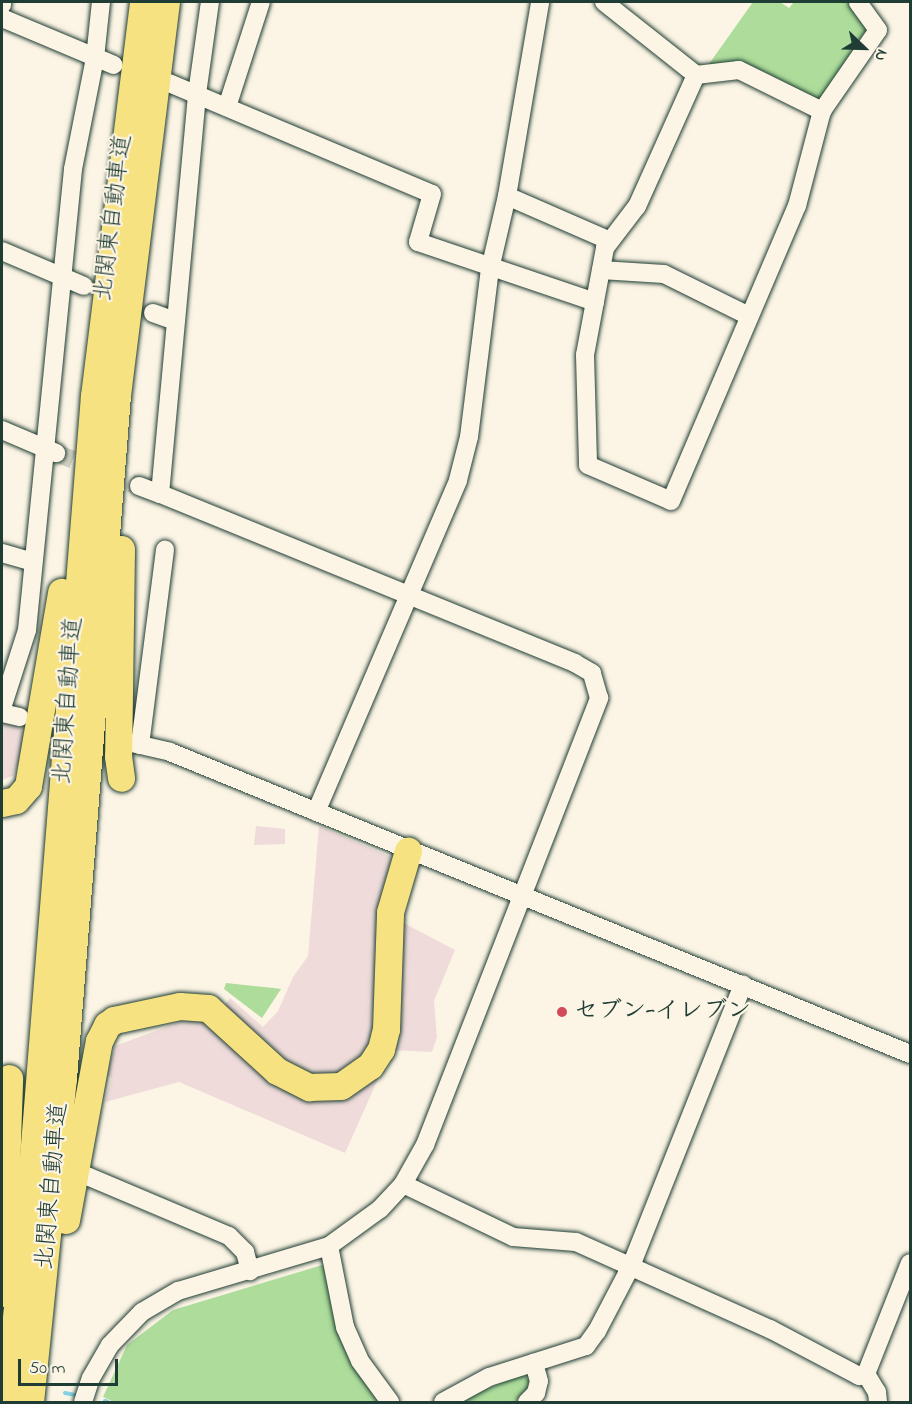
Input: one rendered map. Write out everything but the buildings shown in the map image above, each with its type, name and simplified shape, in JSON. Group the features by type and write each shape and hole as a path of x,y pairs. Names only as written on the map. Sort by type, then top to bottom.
{"highway":[{"name":"北関東自動車道","path":"6,1402 30,1185 94,396 143,2"},
{"name":"北関東自動車道","path":"32,1402 63,1078 108,488 132,251 166,2"},
{"path":"121,778 118,630 132,251"},
{"path":"2,803 16,800 28,786 94,396"},
{"path":"32,1402 99,1041 107,1025 143,1013 198,1005 216,1013 277,1071 298,1084 331,1088 353,1080 376,1058 384,1039 390,912 408,851"},
{"path":"213,998 282,1064 301,1076 330,1080 357,1067 371,1050 376,1030 383,908 408,851"},
{"path":"2,1293 9,1078"}],"street":[{"path":"2,708 27,630 33,562 49,450 62,275 74,160 95,58 101,2"},
{"path":"160,494 197,94 210,2"},
{"path":"226,107 261,2"},
{"path":"316,812 458,480 469,437 490,269 507,196 540,2"},
{"path":"604,2 696,75 739,70 822,111"},
{"path":"696,75 637,206 605,248 585,355 588,465 671,501 797,206 822,111 878,30 858,2"},
{"path":"2,18 114,65"},
{"path":"170,83 432,194 418,242 490,269 595,302"},
{"path":"507,196 610,240"},
{"path":"2,251 84,286"},
{"path":"601,270 664,274 749,316"},
{"path":"153,313 175,321"},
{"path":"2,430 49,450"},
{"path":"83,1402 91,1378 110,1345 142,1312 178,1290 250,1271 329,1246 380,1209 403,1184 425,1145 521,895 598,706 598,684 592,673 575,663 139,486"},
{"path":"165,550 136,744 170,752 408,851 744,984 910,1054"},
{"path":"2,553 33,562"},
{"path":"2,713 20,717"},
{"path":"443,1402 489,1377 586,1346 631,1266 744,984"},
{"path":"87,1176 229,1236 246,1252 250,1271"},
{"path":"403,1184 513,1237 576,1242 770,1329 859,1376 866,1374"},
{"path":"329,1246 345,1327 360,1361 390,1402"},
{"path":"866,1374 910,1263"},
{"path":"528,1402 536,1393 539,1381 534,1362"},
{"path":"866,1374 877,1392 878,1402"}],"shaded area":[{"path":"2,721 21,728 26,745 13,776 2,780"},
{"path":"256,826 285,829 285,844 254,845"},
{"path":"319,826 419,869 402,893 398,920 455,950 434,1001 437,1037 432,1052 391,1050 345,1153 179,1082 105,1102 111,1078 107,1074 115,1046 207,1012 215,1017 230,998 263,1027 278,1011 293,977 308,956"}],"green space":[{"path":"753,2 780,2 789,8 794,2 849,2 874,31 819,106 737,66 704,71"},
{"path":"226,983 281,989 262,1018 224,989"},
{"path":"329,1263 381,1402 114,1402 103,1397 127,1345 173,1310"},
{"path":"522,1374 531,1382 520,1402 457,1402"}],"waterway":[{"path":"65,1393 75,1395"}],"tunnel":[{"path":"56,453 139,486"}],"place":[{"name":"セブン-イレブン","path":"562,1012"}]}
